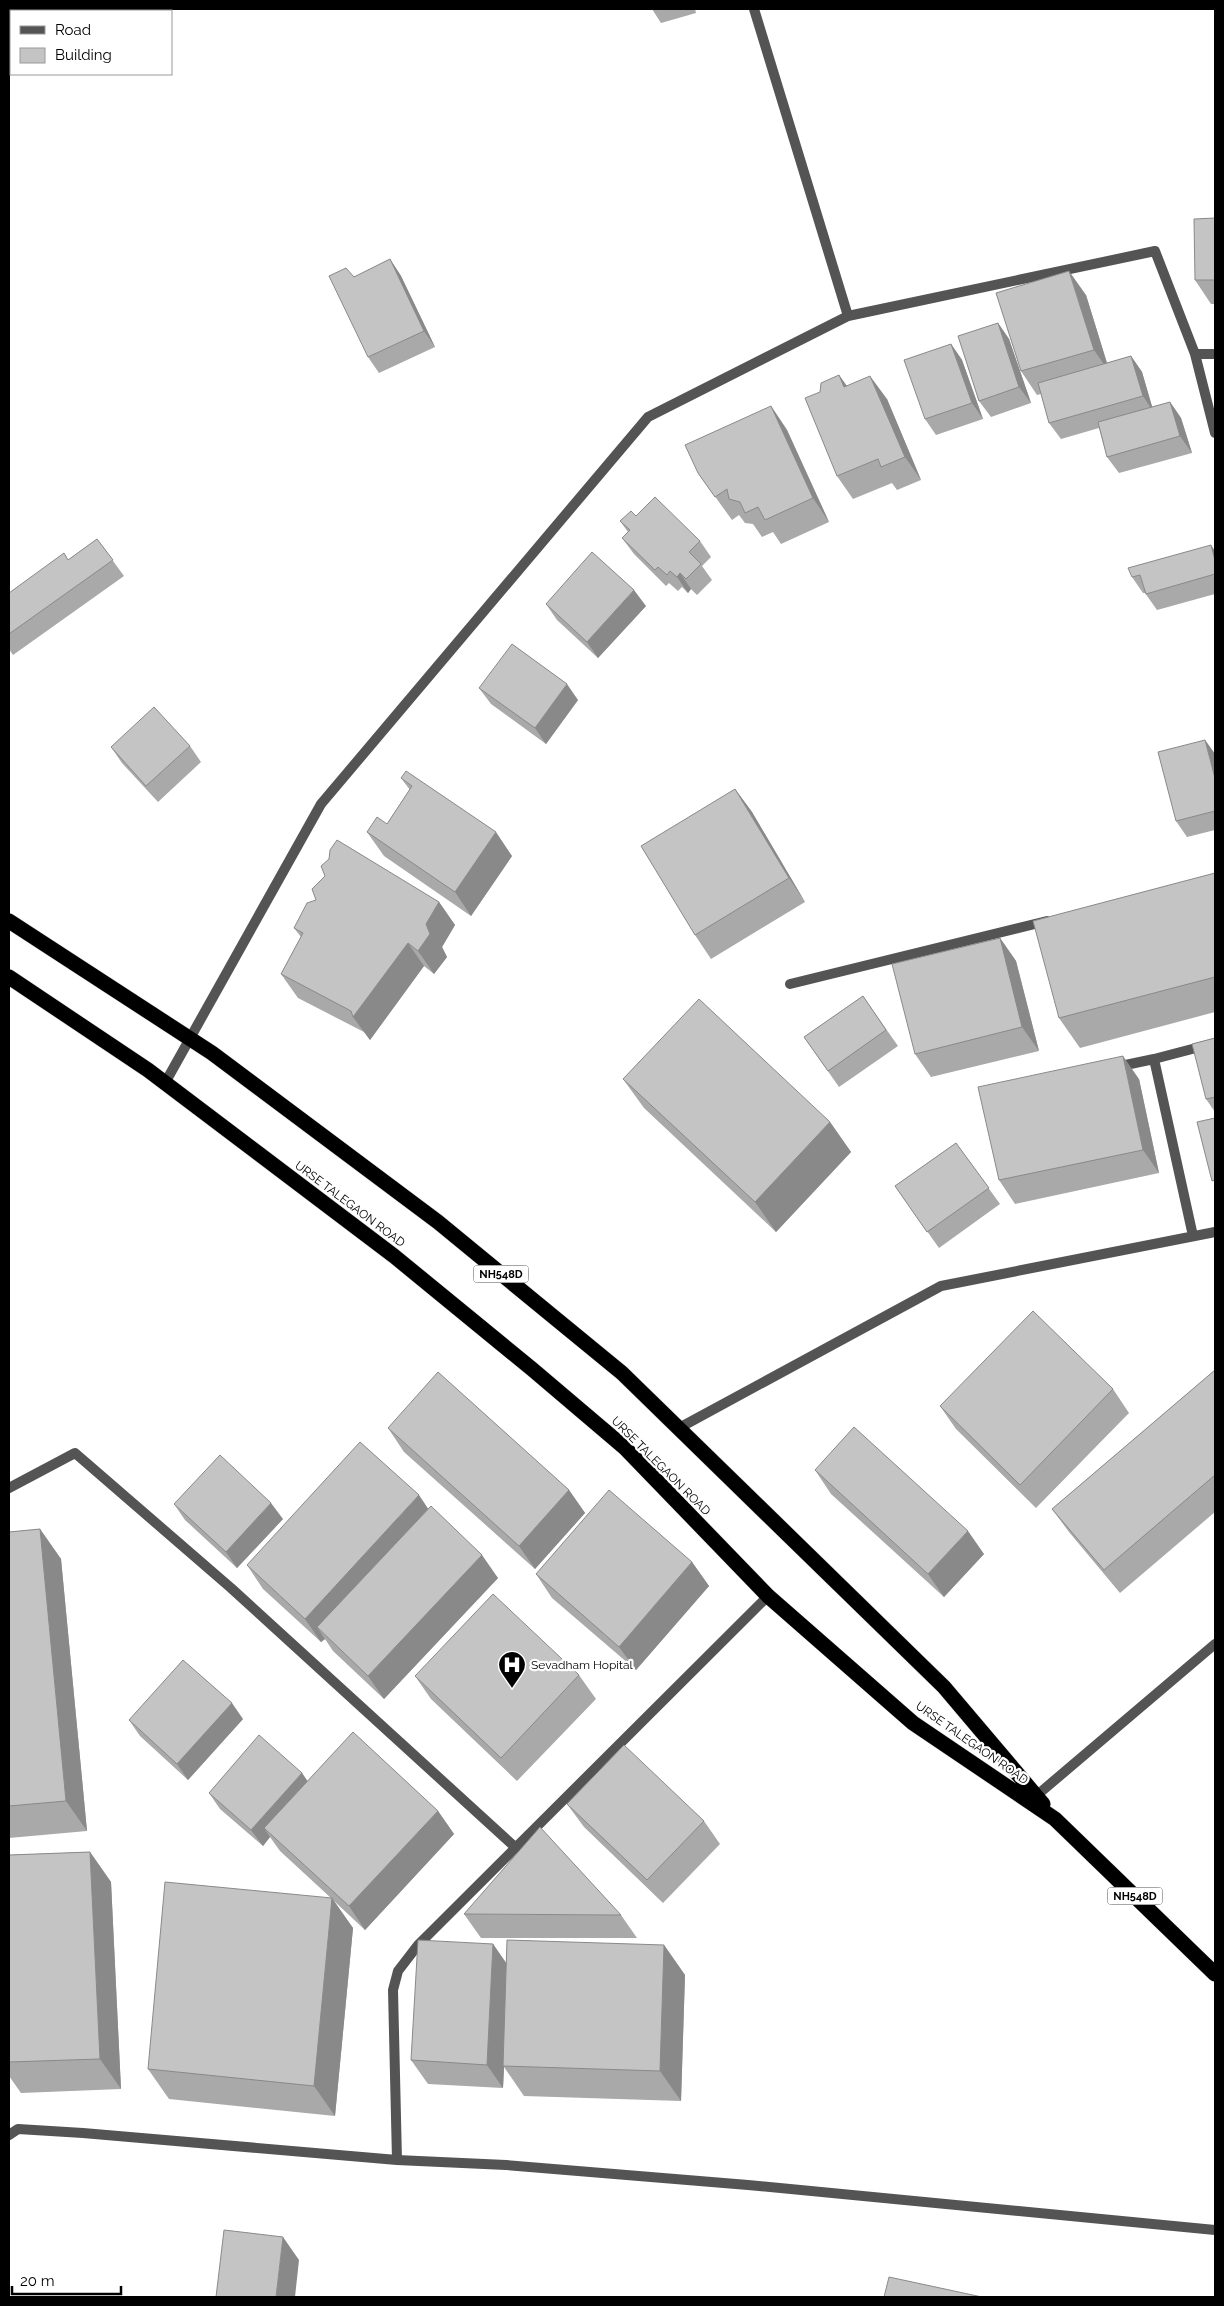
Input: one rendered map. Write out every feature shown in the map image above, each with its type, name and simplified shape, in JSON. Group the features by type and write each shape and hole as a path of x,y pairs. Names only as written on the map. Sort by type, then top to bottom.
{"highway":[{"name":"NH548D","path":"9,921 189,1038 438,1222 622,1373 944,1687 1056,1819"},
{"name":"URSE TALEGAON ROAD","path":"9,977 165,1083 394,1256 532,1368 625,1448 768,1596 913,1723 1056,1819 1215,1974"}],"street":[{"path":"754,9 848,316"},
{"path":"165,1083 321,804 648,417 848,316 1155,251 1195,354 1215,433"},
{"path":"1195,354 1215,354"},
{"path":"790,984 1060,917"},
{"path":"1108,1069 1215,1043"},
{"path":"1154,1059 1192,1236"},
{"path":"679,1428 941,1286 1215,1232"},
{"path":"9,1488 75,1453 231,1588 516,1848"},
{"path":"397,2160 393,1990 398,1971 418,1945 768,1596"},
{"path":"1036,1796 1215,1644"},
{"path":"9,2135 18,2129 397,2160 506,2165 738,2184 1215,2230"}],"building":[{"path":"1215,218 1215,280 1195,280 1194,219"},
{"path":"390,259 424,331 368,357 329,276 346,268 354,277"},
{"path":"1069,271 1094,350 1021,371 996,293"},
{"path":"998,323 1019,387 979,401 958,336"},
{"path":"951,344 972,403 925,419 904,360"},
{"path":"1131,356 1143,396 1049,423 1038,383"},
{"path":"839,375 844,387 870,376 905,457 881,467 878,459 837,476 805,398 820,392 821,383"},
{"path":"1170,402 1180,436 1107,457 1098,422"},
{"path":"771,406 813,498 765,520 758,507 745,513 740,502 729,499 727,489 715,497 698,473 685,445"},
{"path":"655,497 700,541 689,552 701,564 686,579 680,573 677,577 670,571 667,575 658,567 655,570 622,538 630,530 620,521 631,511 636,516"},
{"path":"97,539 113,560 9,634 9,593 64,553 68,560"},
{"path":"1211,545 1215,560 1215,574 1146,594 1140,575 1132,577 1128,568"},
{"path":"592,552 634,590 587,642 546,604"},
{"path":"512,644 567,684 535,728 479,688"},
{"path":"154,707 190,746 146,786 111,747"},
{"path":"1205,740 1215,778 1215,811 1176,821 1158,752"},
{"path":"406,771 496,832 455,892 367,832 377,817 387,824 412,786 401,778"},
{"path":"735,789 789,878 695,935 641,846"},
{"path":"337,840 439,902 426,924 430,934 418,951 408,943 353,1017 351,1011 281,974 303,933 294,928 307,903 316,900 312,889 325,876 321,866 329,859 330,850"},
{"path":"1215,873 1215,977 1059,1018 1033,921"},
{"path":"1000,938 1022,1027 915,1054 892,964"},
{"path":"863,996 886,1030 828,1071 804,1037"},
{"path":"699,999 830,1122 755,1202 623,1079"},
{"path":"1215,1038 1215,1097 1206,1099 1192,1044"},
{"path":"1123,1056 1143,1150 999,1180 978,1087"},
{"path":"1215,1118 1215,1180 1212,1181 1197,1122"},
{"path":"956,1143 989,1188 927,1232 895,1186"},
{"path":"1033,1311 1113,1389 1020,1485 940,1406"},
{"path":"1215,1370 1215,1475 1104,1570 1052,1509"},
{"path":"438,1372 569,1490 519,1546 388,1428"},
{"path":"854,1427 968,1531 928,1574 815,1470"},
{"path":"360,1442 419,1495 305,1619 247,1565"},
{"path":"220,1455 271,1503 226,1552 174,1504"},
{"path":"609,1490 692,1562 619,1647 536,1574"},
{"path":"431,1506 482,1555 368,1676 317,1627"},
{"path":"40,1529 66,1801 9,1806 9,1532"},
{"path":"493,1594 579,1675 501,1758 415,1676"},
{"path":"183,1660 232,1703 177,1764 129,1720"},
{"path":"353,1732 438,1811 349,1906 264,1828"},
{"path":"259,1735 302,1773 251,1830 209,1793"},
{"path":"624,1745 704,1821 647,1880 567,1804"},
{"path":"540,1827 621,1915 464,1914"},
{"path":"90,1852 100,2059 9,2062 9,1855"},
{"path":"165,1882 332,1898 314,2086 148,2069"},
{"path":"418,1940 493,1944 487,2065 411,2060"},
{"path":"507,1940 664,1945 660,2071 503,2066"},
{"path":"224,2230 283,2237 276,2297 216,2297"},
{"path":"889,2277 982,2297 884,2297"}],"place":[{"name":"Sevadham Hopital","path":"512,1689"}]}
